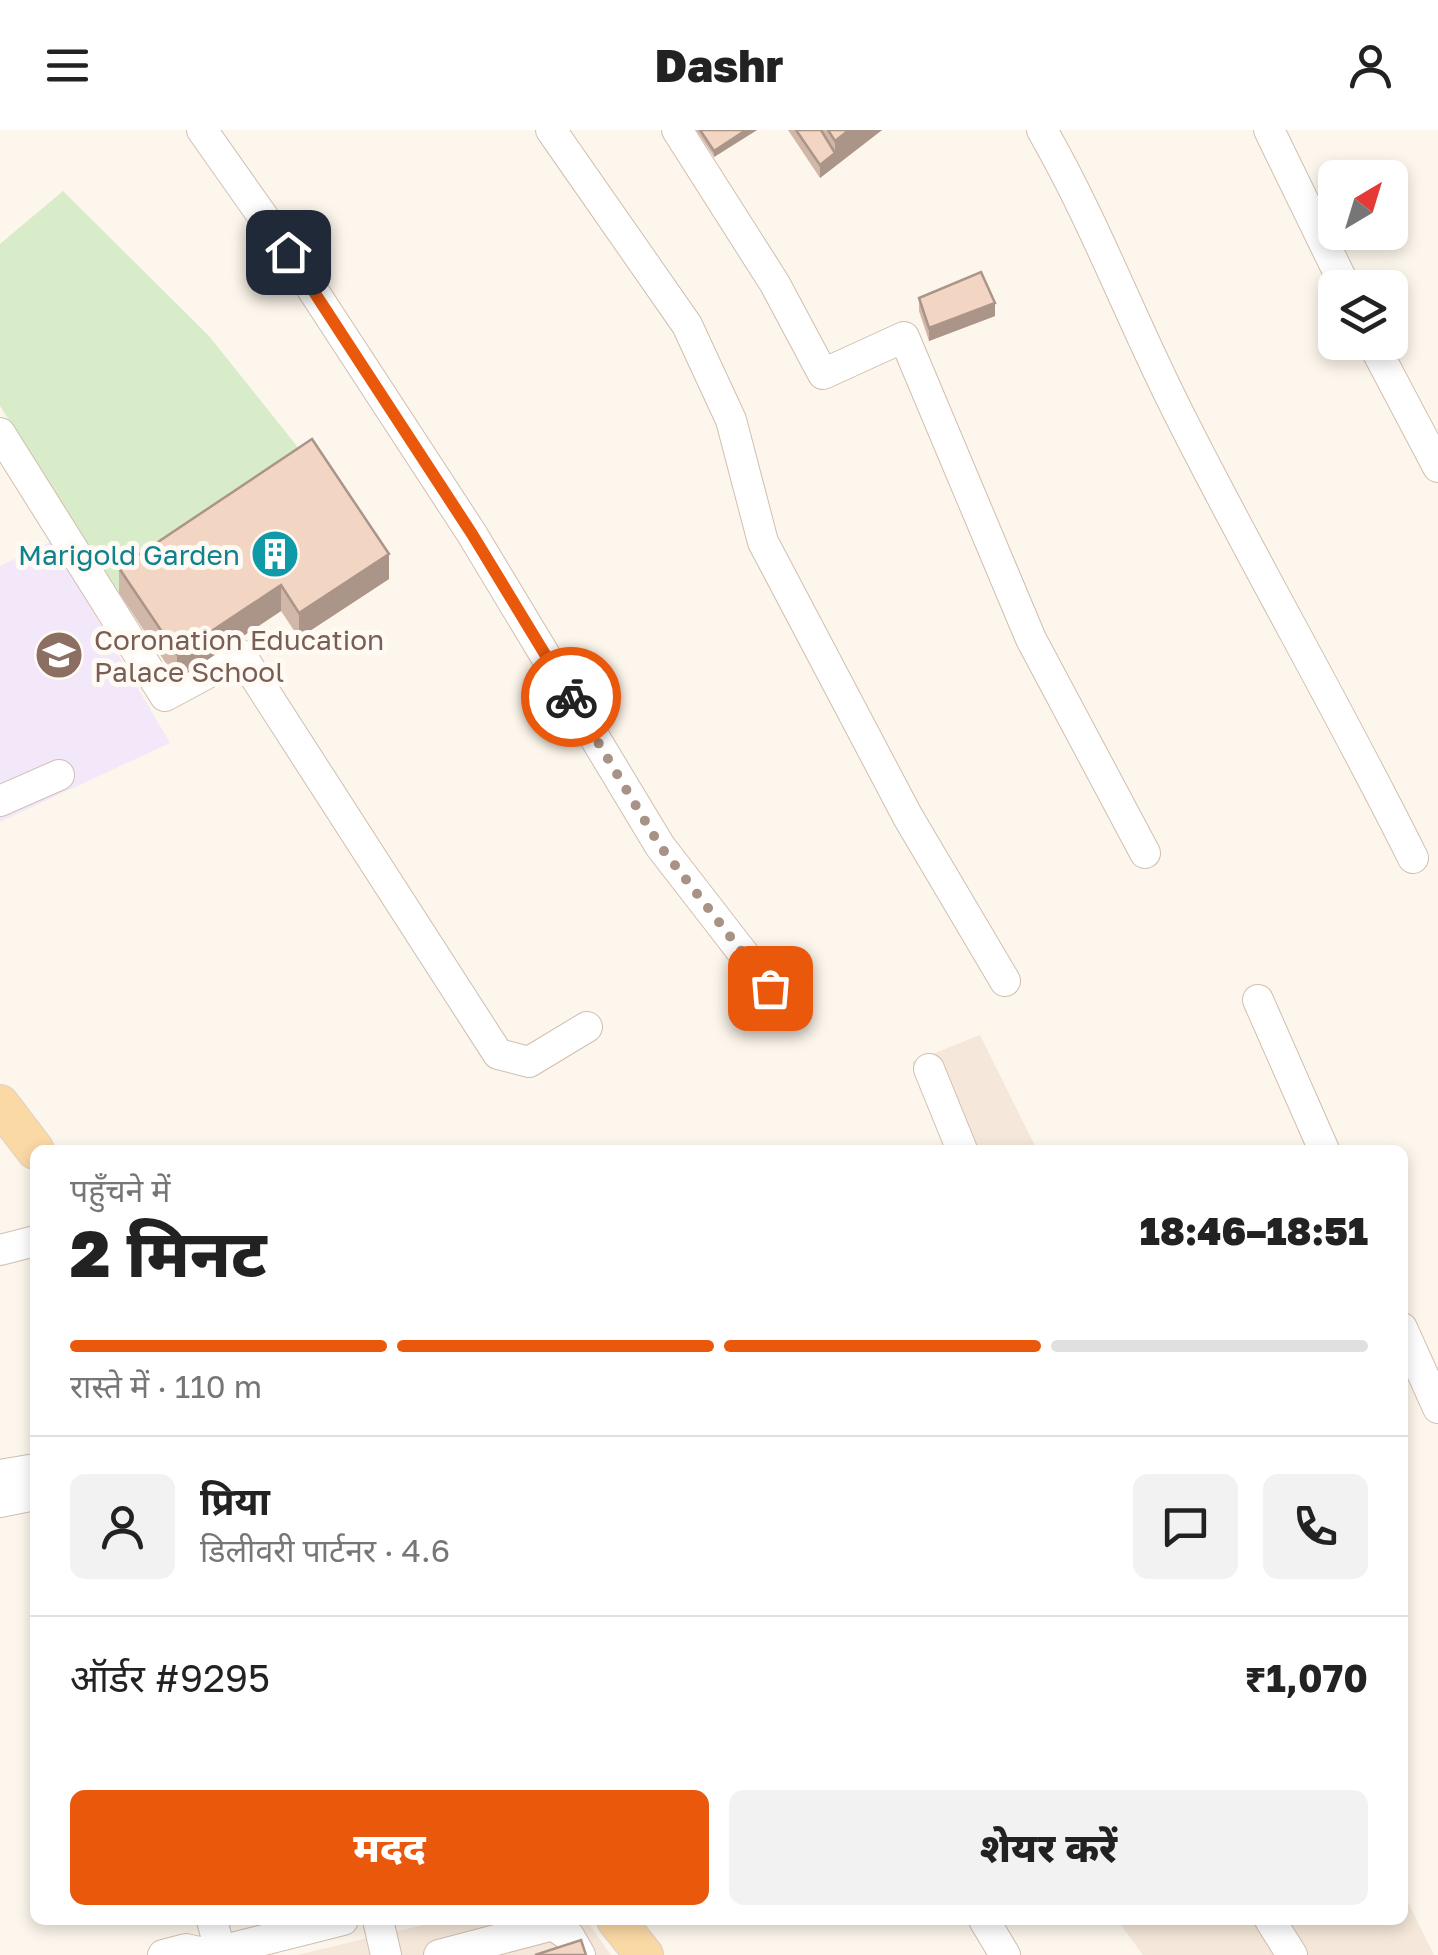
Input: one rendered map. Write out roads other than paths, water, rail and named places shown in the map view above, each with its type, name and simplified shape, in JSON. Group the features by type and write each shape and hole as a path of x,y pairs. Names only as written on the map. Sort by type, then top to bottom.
{"main road":[{"path":"0,1104 32,1145"},
{"path":"620,1925 644,1955"}],"street":[{"path":"202,130 288,252 472,534 660,846 770,988"},
{"path":"552,130 686,326 731,420 763,542 908,817 1005,980"},
{"path":"676,130 775,284 823,374 904,336 1031,640 1145,853"},
{"path":"1042,130 1074,187 1142,342 1259,573 1341,713 1413,858"},
{"path":"1269,130 1337,270"},
{"path":"1382,360 1438,467"},
{"path":"0,433 165,696 242,655 498,1054 529,1062 587,1027"},
{"path":"0,801 59,775"},
{"path":"1258,1000 1322,1145"},
{"path":"929,1070 960,1145"},
{"path":"0,1250 30,1242"},
{"path":"1408,1341 1438,1408"},
{"path":"0,1475 30,1469"},
{"path":"0,1502 30,1495"},
{"path":"212,1925 215,1954"},
{"path":"163,1955 186,1949 215,1954 324,1925"},
{"path":"379,1925 386,1955"},
{"path":"439,1955 553,1925 569,1936 580,1955"},
{"path":"987,1925 1005,1955"},
{"path":"1273,1925 1292,1955"}],"place":[{"name":"Marigold Garden","path":"275,554"},
{"name":"Coronation Education Palace School","path":"59,655"}]}
